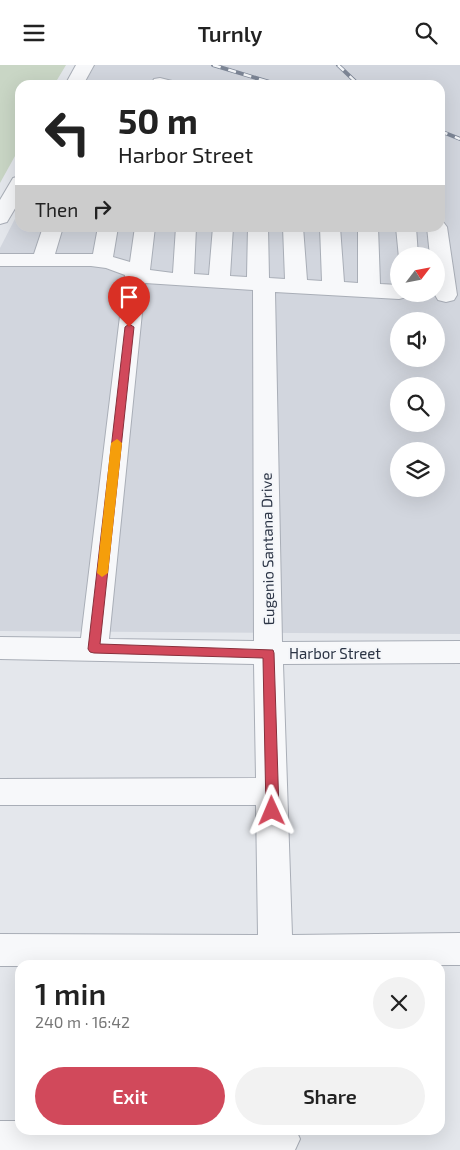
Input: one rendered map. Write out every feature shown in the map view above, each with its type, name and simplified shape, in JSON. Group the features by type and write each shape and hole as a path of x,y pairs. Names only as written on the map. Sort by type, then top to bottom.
{"street":[{"path":"0,218 15,191"},
{"path":"43,260 51,232"},
{"path":"102,261 107,232"},
{"path":"94,649 137,271 144,232"},
{"path":"183,280 186,232"},
{"path":"220,281 223,232"},
{"name":"Eugenio Santana Drive","path":"258,232 276,958"},
{"path":"293,232 296,285"},
{"path":"330,232 333,288"},
{"path":"368,232 369,290"},
{"path":"406,232 407,247"},
{"path":"439,232 453,296"},
{"path":"0,260 102,261 137,271 153,279 261,283 390,291"},
{"name":"Harbor Street","path":"0,648 268,653 460,652"},
{"path":"0,792 272,791"},
{"path":"0,951 276,958 460,949"},
{"path":"0,1140 281,1140"}],"shaded area":[{"path":"95,65 460,65 460,634 0,631 0,248 15,219 15,232 445,232 445,80 87,80"}],"green space":[{"path":"0,65 66,65 57,80 15,80 15,156 0,183"}],"railway":[{"path":"213,65 262,80"},
{"path":"338,65 354,80"},
{"path":"445,133 460,139"}],"slow traffic":[{"path":"102,573 117,443"}],"route":[{"path":"129,327 94,649 268,653 272,811"}]}
